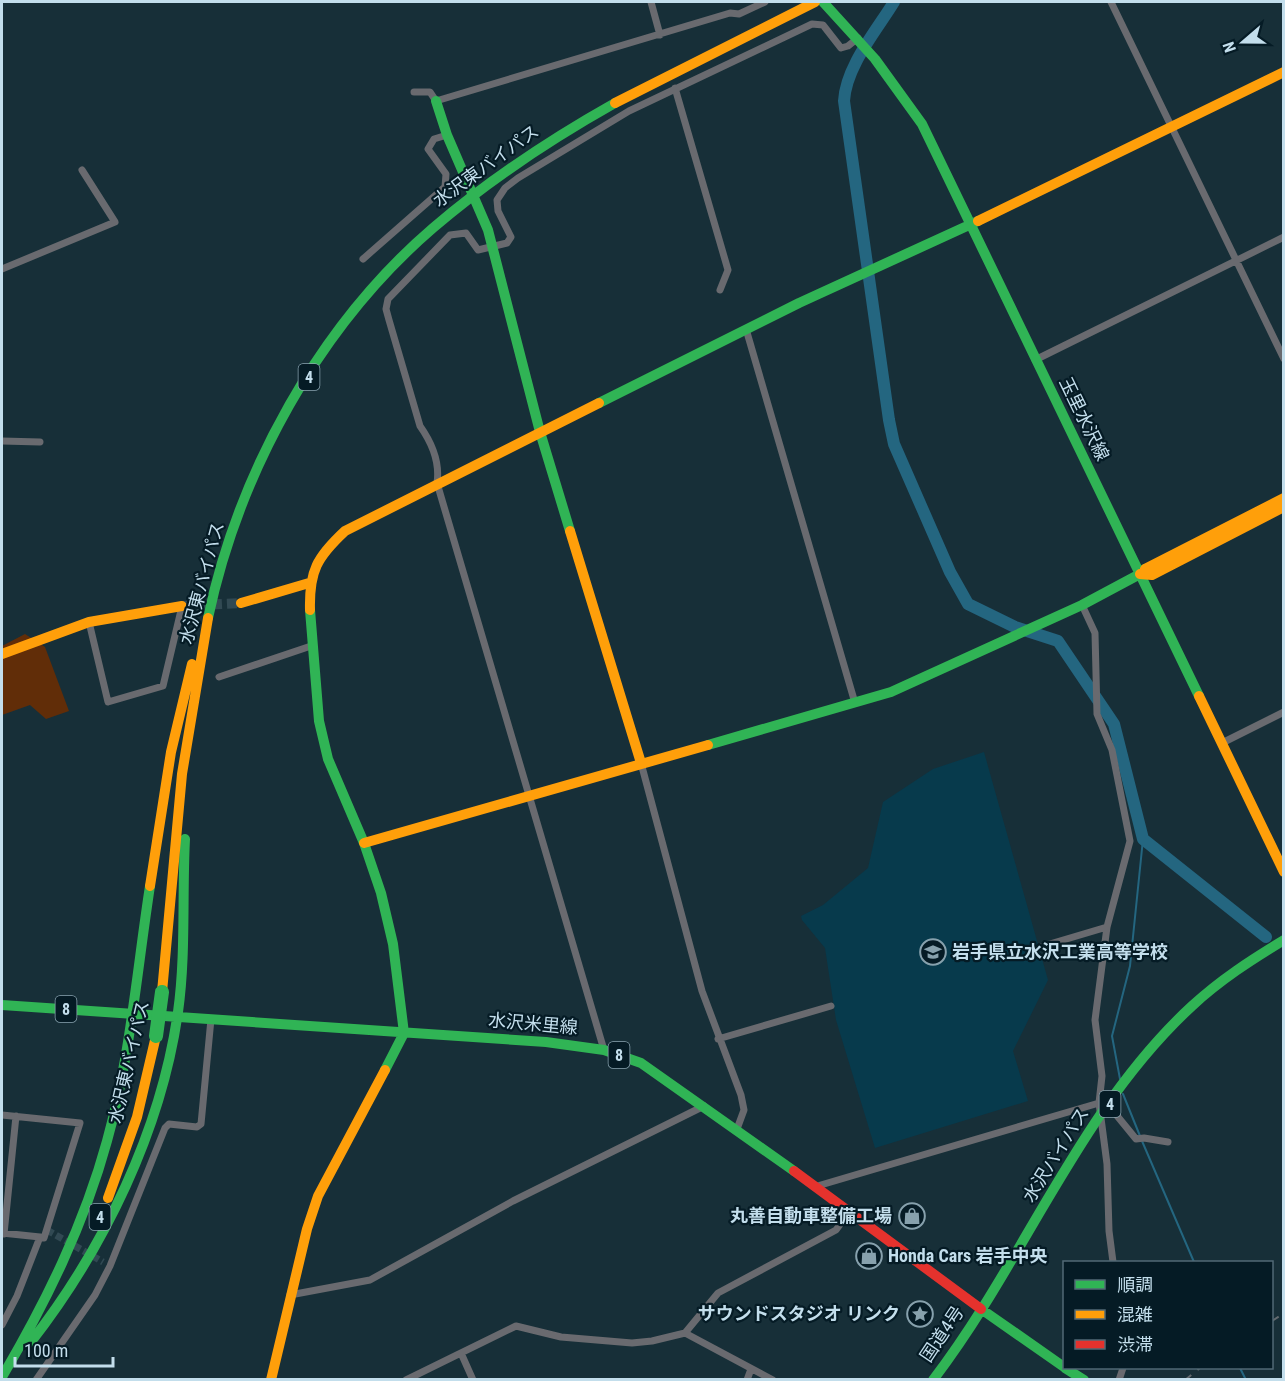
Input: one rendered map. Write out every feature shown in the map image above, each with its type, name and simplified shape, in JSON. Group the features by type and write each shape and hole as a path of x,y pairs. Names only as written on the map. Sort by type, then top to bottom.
{"main road":[{"name":"水沢東バイパス","path":"2,1378 29,1344 58,1301 103,1211 137,1117 156,1036 162,992 192,711 201,658 224,559 271,442 313,370 362,303 389,271 472,195 572,127 630,94 815,2"},
{"name":"玉里水沢線","path":"823,2 858,38 922,124 1284,872"},
{"path":"271,1380 290,1295 318,1196 404,1033 393,944 381,893 328,759 319,721 311,646 309,583 321,557 345,531 437,483 870,269 970,225 1284,72"},
{"path":"436,101 447,135 493,248 540,432 641,763"},
{"path":"363,843 855,703 902,687 1082,605 1140,574 1148,566 1284,498"},
{"path":"1140,574 1152,574 1284,507"},
{"path":"2,1378 46,1302 93,1194 117,1103 171,752 198,642 224,559"},
{"path":"241,603 309,583"},
{"path":"2,654 89,622 182,606"},
{"path":"29,1344 45,1326 85,1262 124,1183 159,1097 178,1016 183,963 183,889 192,711"},
{"name":"水沢バイパス","path":"981,1309 1103,1109 1138,1065 1174,1023 1235,970 1284,940"},
{"name":"水沢米里線","path":"2,1005 546,1042 604,1050 641,1063 704,1106 981,1309 1063,1366"},
{"name":"国道4号","path":"933,1380 981,1309"},
{"name":"水沢米里線","path":"1067,1369 1081,1379"}],"street":[{"path":"651,2 660,35"},
{"path":"414,92 430,92 436,101 730,13 739,14 765,2"},
{"path":"1111,2 1284,359"},
{"path":"604,1050 437,483 439,472 430,440 420,426 389,320 388,299 450,235 466,233 478,250 507,243 511,237 496,206 499,195 505,188 629,111 812,24 823,25 841,48 848,46 858,38"},
{"path":"675,88 728,270 720,290"},
{"path":"363,259 445,187 446,174 428,149 434,139 447,135"},
{"path":"2,269 115,222 82,170"},
{"path":"1035,360 1235,259 1284,237"},
{"path":"746,330 855,703"},
{"path":"2,441 40,442"},
{"path":"1082,605 1095,633 1098,709 1112,750 1130,841 1107,927 1095,1020 1102,1076 1113,1261"},
{"path":"89,622 108,702 164,686 182,606"},
{"path":"219,677 311,646"},
{"path":"1222,743 1284,712"},
{"path":"641,763 702,991 718,1039 741,1095 744,1110 737,1129"},
{"path":"1043,946 1107,927"},
{"path":"718,1039 831,1006"},
{"path":"36,1380 95,1295 165,1128 169,1124 197,1127 201,1124 211,1020"},
{"path":"290,1295 370,1280 522,1196 704,1106"},
{"path":"1103,1109 1136,1139 1168,1142"},
{"path":"814,1187 1103,1109"},
{"path":"2,1115 16,1116 80,1123 44,1238 3,1234 16,1116"},
{"path":"406,1380 516,1326 561,1337 633,1343 685,1333 718,1293 836,1230 849,1212"},
{"path":"2,1324 17,1296 40,1238"},
{"path":"685,1333 773,1380"},
{"path":"461,1353 473,1380"},
{"path":"747,1380 751,1369"}],"shaded area":[{"path":"25,634 45,647 69,711 46,719 30,705 2,715 2,646"},
{"name":"岩手県立水沢工業高等学校","path":"984,752 1048,980 1013,1051 1028,1101 875,1148 836,1020 825,948 801,916 823,905 868,868 883,802 933,769"}],"waterway":[{"path":"894,2 856,62 850,75 844,101 894,444 950,572 968,604 1015,627 1058,641 1114,724 1143,839 1266,937"},
{"path":"1120,1079 1112,1036 1130,966 1143,839"},
{"path":"1123,1094 1140,1136"},
{"path":"1142,1141 1194,1261"},
{"path":"1240,1369 1246,1380"}],"tunnel":[{"path":"182,606 241,603"},
{"path":"47,1230 103,1262"}],"railway":[{"path":"1273,1320 1284,1313"},
{"path":"1185,1380 1199,1369"}],"traffic: fast":[{"path":"823,2 875,59 922,124 1199,696"},
{"path":"436,101 447,135 488,230 540,432 570,531"},
{"path":"208,618 222,563 240,509 263,456 289,405 320,356 354,310 392,267 454,210 521,161 615,103"},
{"path":"599,403 799,303 978,221"},
{"path":"708,745 891,692 1082,605 1140,574 1145,569"},
{"path":"310,610 319,721 328,759 364,843 381,893 393,944 404,1033 385,1070"},
{"path":"31,1342 58,1306 105,1228 143,1144 158,1101 170,1056 178,1012 183,947 185,839"},
{"path":"2,1377 48,1292 75,1233 98,1172 122,1078 150,886"},
{"path":"933,1380 966,1334 1085,1138 1117,1091 1152,1047 1192,1006 1214,988 1284,940"},
{"path":"156,1036 162,992"},
{"path":"2,1005 546,1042 604,1050 641,1063 794,1171"},
{"path":"981,1309 1063,1366"},
{"path":"1067,1369 1084,1380"}],"traffic: slow":[{"path":"615,103 815,2"},
{"path":"978,221 1284,72"},
{"path":"310,610 313,575 321,557 345,531 599,403"},
{"path":"1145,569 1284,498"},
{"path":"1140,574 1152,575 1284,507"},
{"path":"570,531 641,763"},
{"path":"241,603 309,583"},
{"path":"2,654 89,622 182,606"},
{"path":"162,992 182,774 208,618"},
{"path":"150,886 171,752 192,664"},
{"path":"1199,696 1284,872"},
{"path":"364,843 708,745"},
{"path":"108,1198 137,1117 156,1036"},
{"path":"271,1380 307,1229 318,1196 385,1070"}],"traffic: jam":[{"path":"794,1171 981,1309"}],"place":[{"name":"岩手県立水沢工業高等学校","path":"933,952"},
{"name":"丸善自動車整備工場","path":"912,1216"},
{"name":"Honda Cars 岩手中央","path":"869,1256"},
{"name":"サウンドスタジオ リンク","path":"920,1314"}]}
